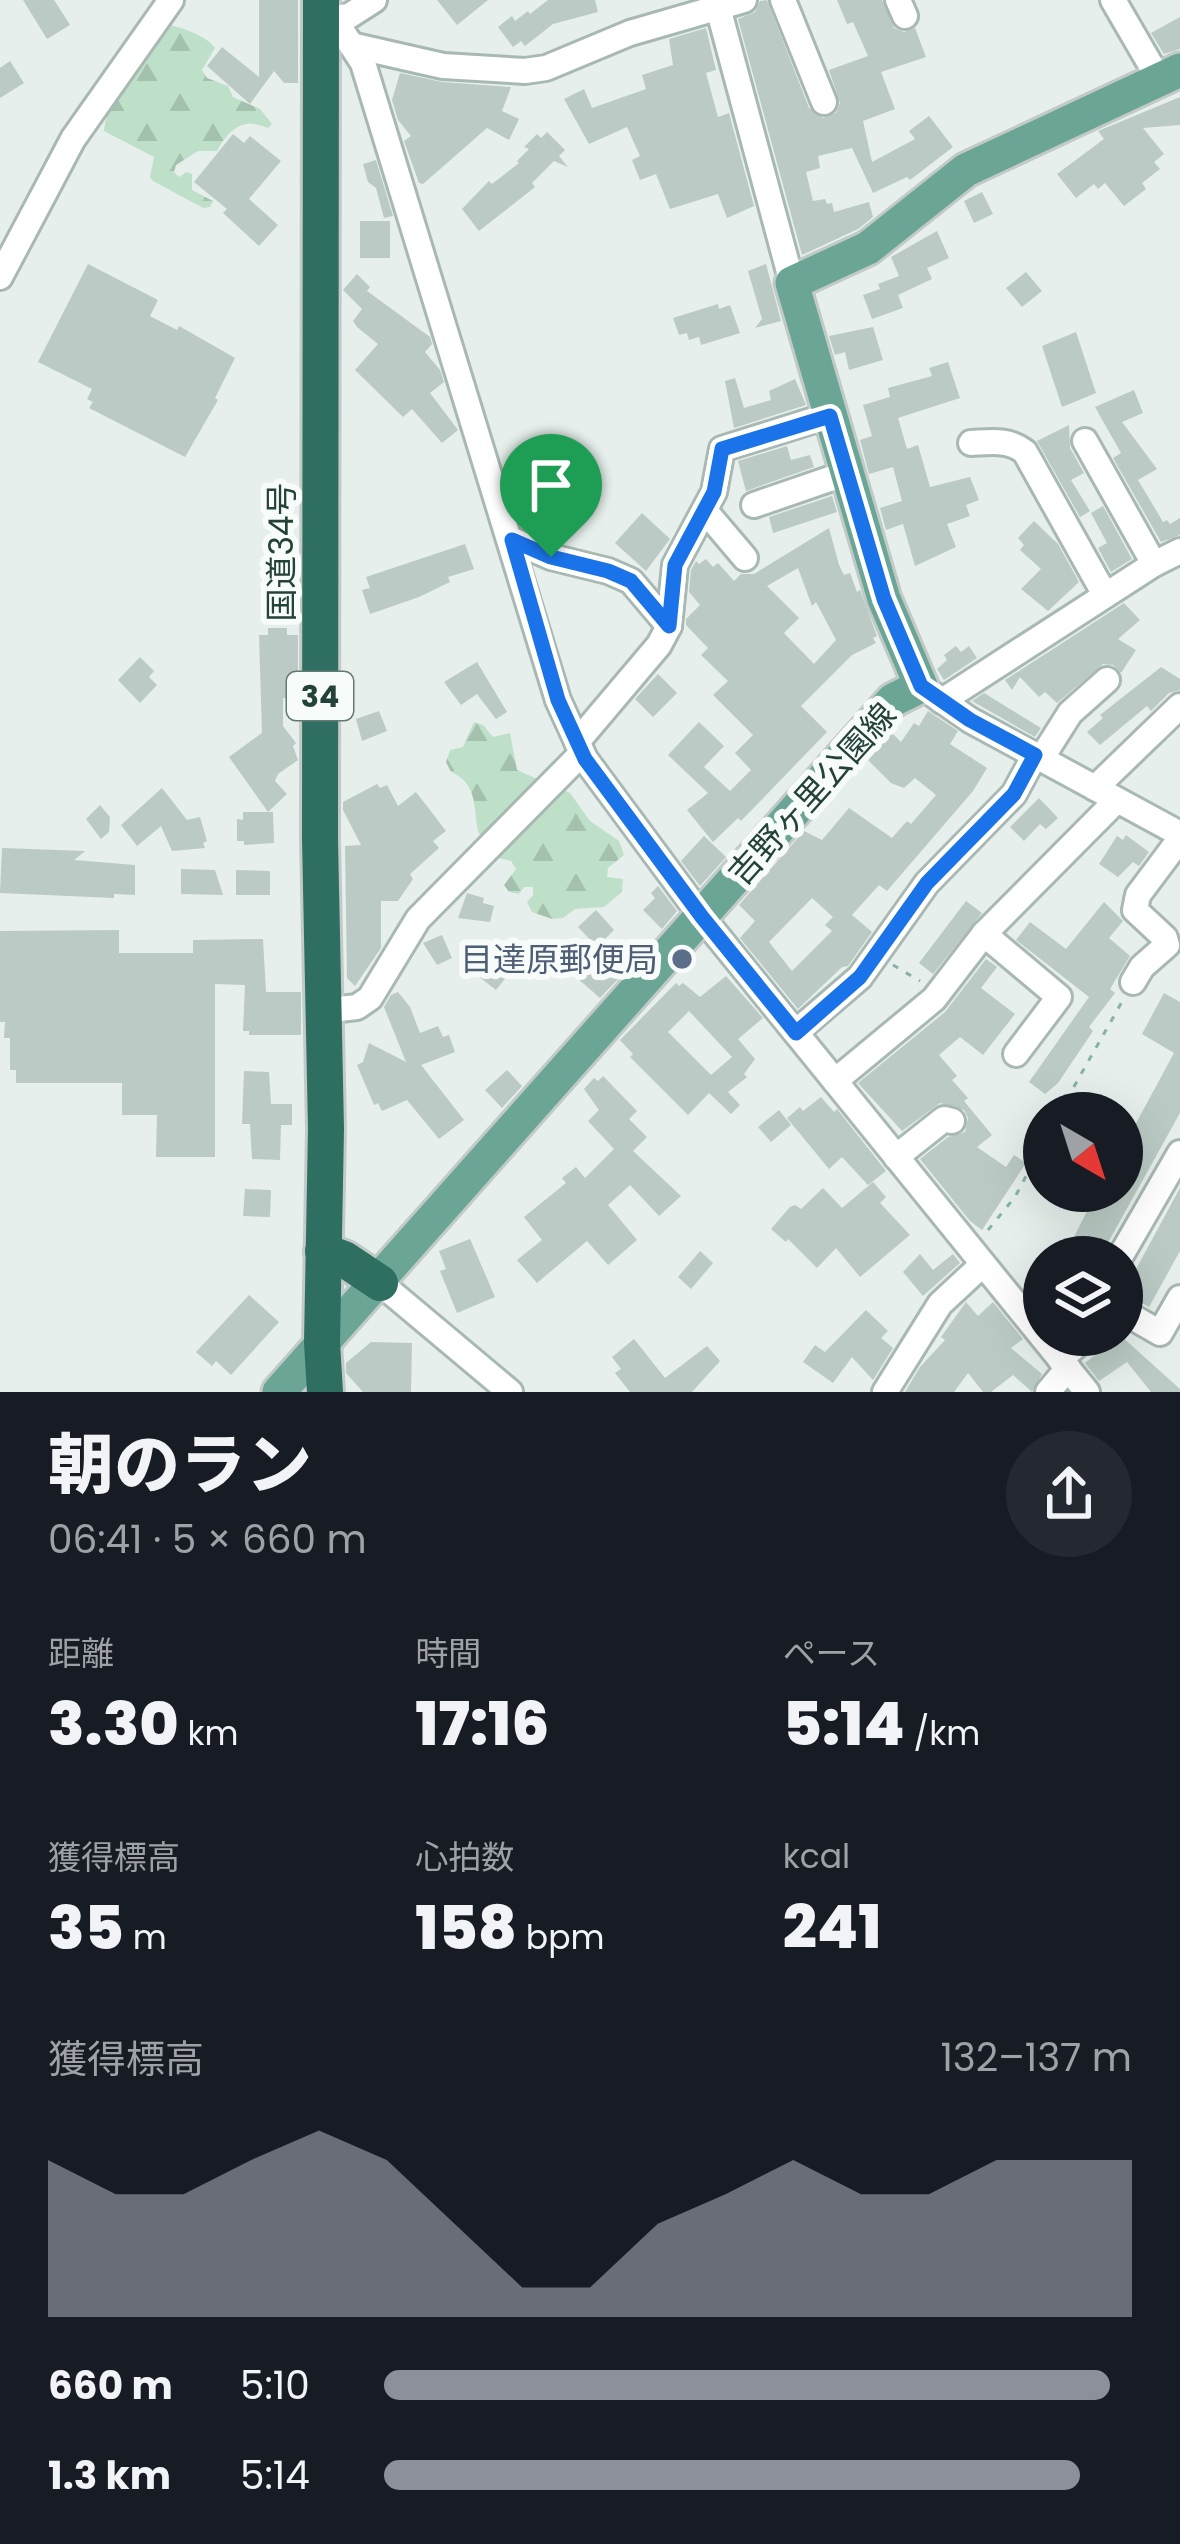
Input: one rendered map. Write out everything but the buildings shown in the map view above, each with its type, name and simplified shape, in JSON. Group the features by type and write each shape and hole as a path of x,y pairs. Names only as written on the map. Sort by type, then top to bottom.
{"highway":[{"name":"国道34号","path":"321,10 325,1392"},
{"path":"323,1252 344,1259 380,1283"}],"main road":[{"path":"791,283 868,248 966,170 1170,75"},
{"name":"吉野ヶ里公園線","path":"279,1392 893,700 932,693 884,599 791,283"}],"street":[{"path":"0,277 73,139 171,0"},
{"path":"321,10 349,16 374,0"},
{"path":"355,46 443,66 525,71 546,68 630,33 744,0"},
{"path":"783,0 824,102"},
{"path":"1112,0 1170,75"},
{"path":"717,5 791,283"},
{"path":"321,10 355,46 558,700 580,747 614,801 702,917 1087,1392"},
{"path":"322,1011 357,1007 370,998 418,919 580,747 659,645 669,626 675,565 706,512 722,449 830,416"},
{"path":"1084,441 1154,563"},
{"path":"971,443 1015,444 1025,452 1105,595"},
{"path":"754,505 847,473"},
{"path":"706,512 745,558"},
{"path":"512,540 631,581 669,626"},
{"path":"1133,982 1166,945 1166,938 1135,910 1138,895 1180,837 932,693 1180,551"},
{"path":"796,1033 860,977 927,883 1014,794 1070,713 1107,680"},
{"path":"835,1081 934,999 1180,706"},
{"path":"984,934 1059,997 1016,1054"},
{"path":"896,1156 944,1119 952,1121"},
{"path":"1132,1236 1180,1154"},
{"path":"885,1392 976,1257"},
{"path":"380,1283 510,1392"},
{"path":"1143,1323 1160,1333 1180,1298"},
{"path":"1048,1392 1070,1356"}],"path":[{"path":"875,955 931,988 934,999"},
{"path":"1071,1092 1133,982"},
{"path":"976,1257 1023,1182"}],"green space":[{"path":"165,25 193,32 212,44 215,48 202,70 207,78 228,86 233,97 260,109 272,124 268,128 244,124 217,151 198,151 176,165 174,172 179,177 192,174 192,190 213,201 210,207 203,208 153,181 154,157 104,131 113,102"},
{"path":"474,722 493,737 510,733 517,770 570,793 590,821 619,841 624,855 608,868 607,877 623,879 622,892 604,907 575,909 552,919 532,912 527,902 533,887 524,887 519,894 504,885 516,869 511,861 499,858 499,845 479,834 471,791 446,762 450,750 463,747"}],"place":[{"name":"目達原郵便局","path":"682,959"}],"route":[{"path":"830,416 884,599 921,686 970,720 1035,755 1014,794 927,883 860,977 796,1033 702,917 585,759 558,700 512,540 551,557 631,581 669,626 675,565 706,512 722,449 830,416"}]}
